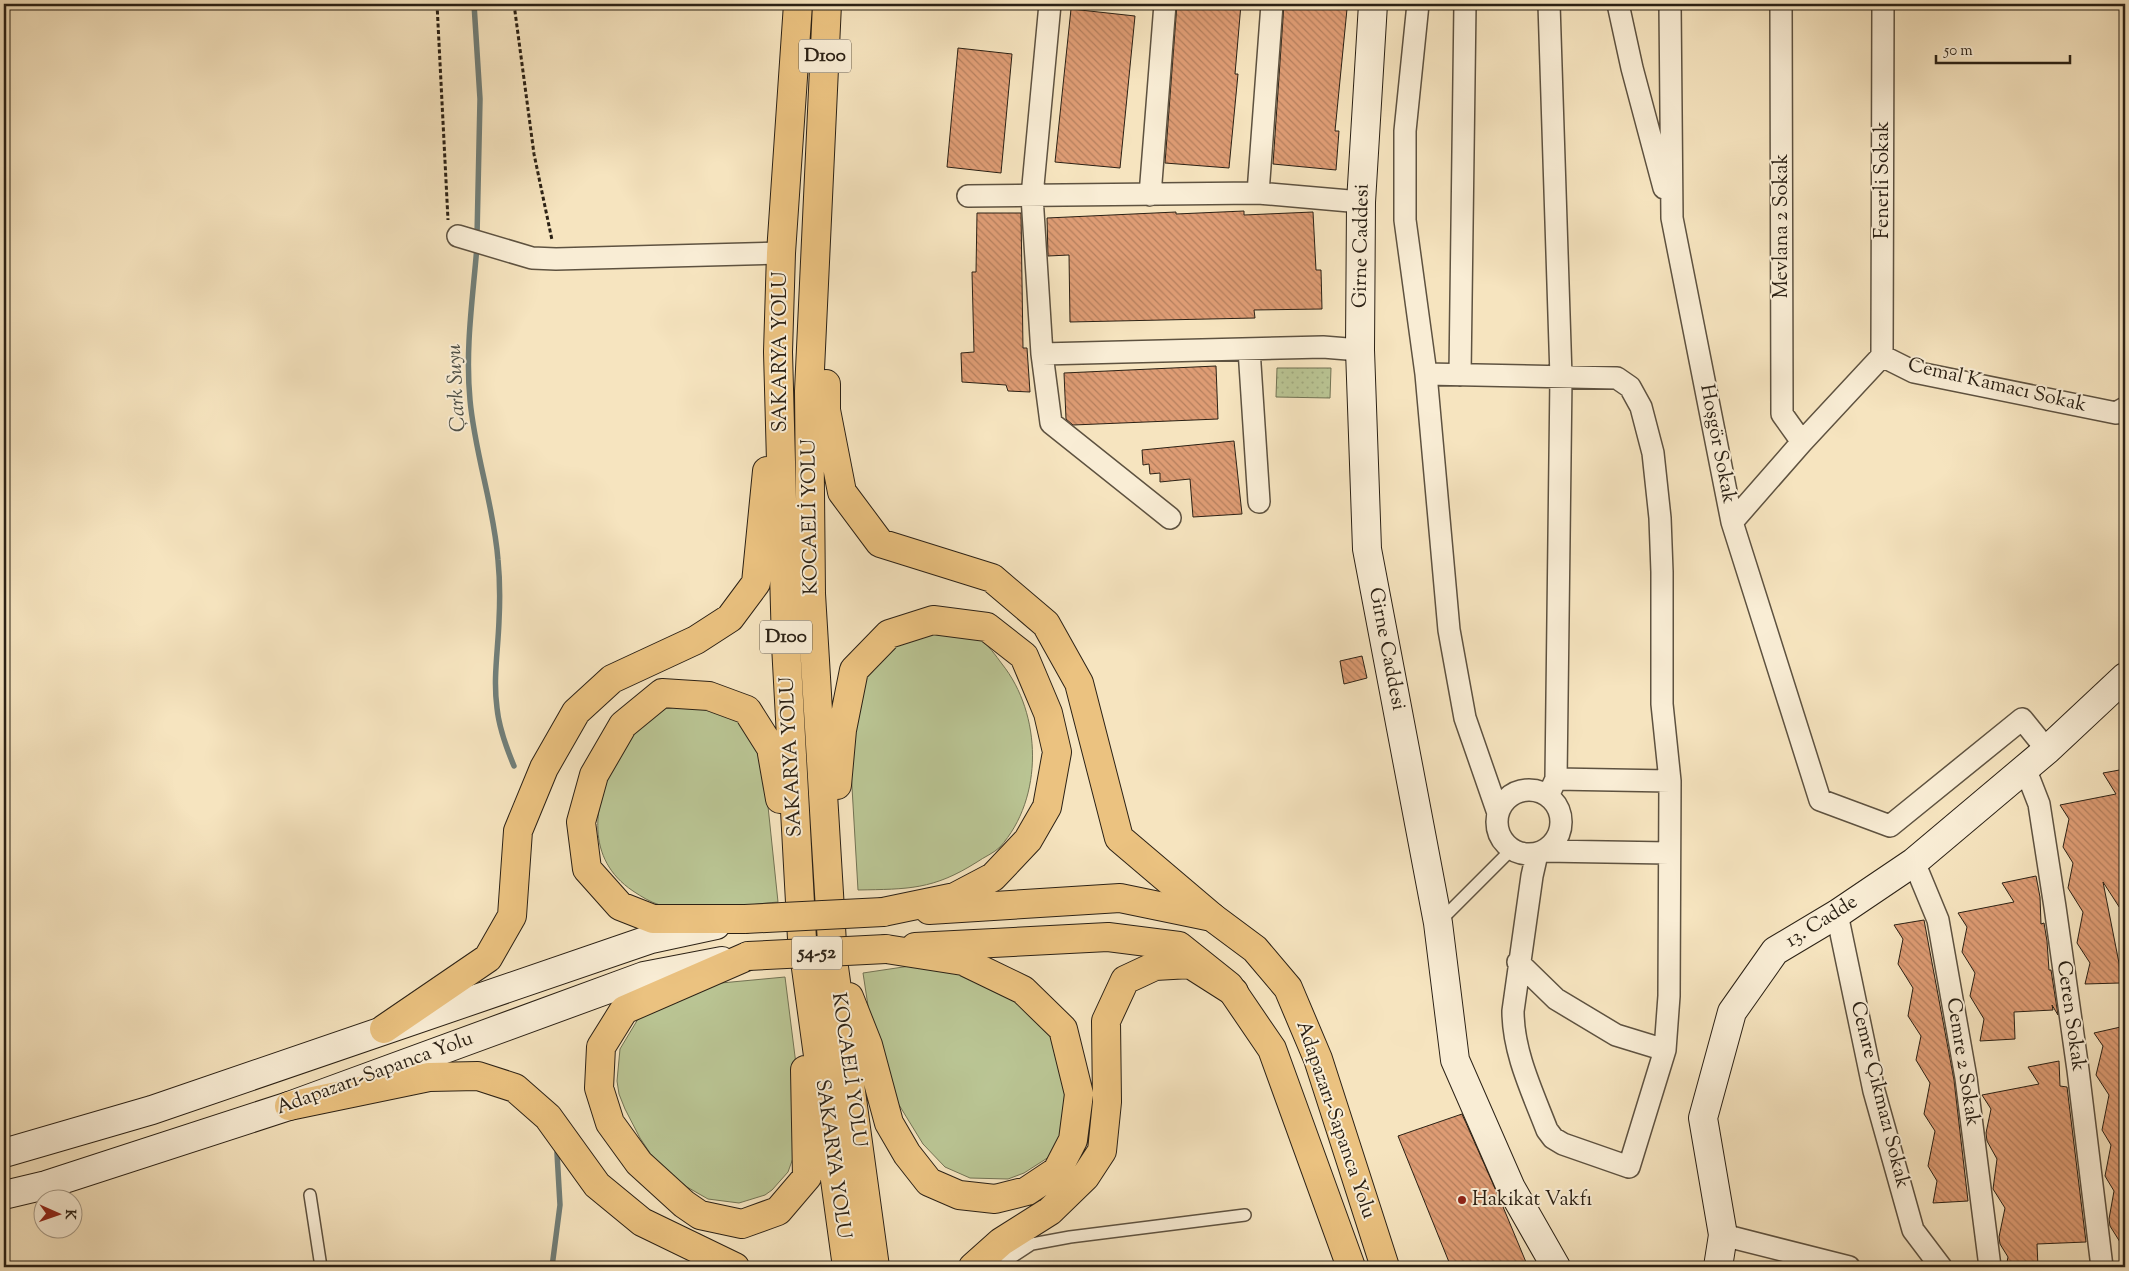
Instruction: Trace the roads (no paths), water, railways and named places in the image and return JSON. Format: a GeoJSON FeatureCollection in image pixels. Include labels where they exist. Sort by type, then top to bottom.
{"type":"FeatureCollection","features":[{"type":"Feature","properties":{"kind":"main road","name":"SAKARYA YOLU"},"geometry":{"type":"LineString","coordinates":[[798,4],[781,253],[778,352],[786,644],[802,933],[847,1267]]}},
{"type":"Feature","properties":{"kind":"main road","name":"KOCAELİ YOLU"},"geometry":{"type":"LineString","coordinates":[[827,4],[809,391],[811,594],[834,960],[875,1267]]}},
{"type":"Feature","properties":{"kind":"main road"},"geometry":{"type":"LineString","coordinates":[[823,107],[826,410],[842,492],[880,544],[992,578],[1046,624],[1079,683],[1119,838],[1212,917]]}},
{"type":"Feature","properties":{"kind":"main road"},"geometry":{"type":"LineString","coordinates":[[384,1029],[488,958],[512,916],[518,831],[544,768],[576,712],[612,679],[696,640],[730,618],[756,583],[778,352]]}},
{"type":"Feature","properties":{"kind":"main road"},"geometry":{"type":"LineString","coordinates":[[830,892],[842,730],[854,670],[889,634],[933,620],[986,627],[1024,656],[1048,713],[1057,752],[1047,807],[1028,840],[993,877],[955,897],[883,912]]}},
{"type":"Feature","properties":{"kind":"main road"},"geometry":{"type":"LineString","coordinates":[[745,919],[653,919],[620,906],[587,869],[581,822],[594,775],[622,725],[662,693],[709,696],[747,710],[771,748],[802,933],[808,1177],[778,1211],[742,1224],[700,1215],[684,1204],[639,1163],[610,1123],[600,1088],[602,1047],[624,1010],[748,956]]}},
{"type":"Feature","properties":{"kind":"main road","name":"Adapazarı-Sapanca Yolu"},"geometry":{"type":"LineString","coordinates":[[883,912],[1120,898],[1212,917],[1254,949],[1288,988],[1318,1059],[1385,1267]]}},
{"type":"Feature","properties":{"kind":"main road","name":"54-52"},"geometry":{"type":"LineString","coordinates":[[745,919],[883,912]]}},
{"type":"Feature","properties":{"kind":"main road","name":"Adapazarı-Sapanca Yolu"},"geometry":{"type":"LineString","coordinates":[[886,949],[1108,937],[1179,946],[1229,986],[1272,1049],[1342,1254],[1351,1267]]}},
{"type":"Feature","properties":{"kind":"main road"},"geometry":{"type":"LineString","coordinates":[[834,960],[868,1045],[889,1123],[907,1154],[929,1182],[959,1195],[995,1198],[1027,1191],[1057,1171],[1073,1140],[1079,1094],[1063,1029],[1023,990],[963,961],[886,949]]}},
{"type":"Feature","properties":{"kind":"main road","name":"54-52"},"geometry":{"type":"LineString","coordinates":[[748,956],[886,949]]}},
{"type":"Feature","properties":{"kind":"main road"},"geometry":{"type":"LineString","coordinates":[[973,1267],[1001,1242],[1050,1211],[1085,1177],[1102,1151],[1107,1102],[1106,1021],[1124,980],[1155,966],[1190,964],[1234,992]]}},
{"type":"Feature","properties":{"kind":"main road"},"geometry":{"type":"LineString","coordinates":[[289,1106],[429,1077],[478,1076],[515,1088],[548,1117],[597,1185],[642,1222],[736,1267]]}},
{"type":"Feature","properties":{"kind":"main road"},"geometry":{"type":"LineString","coordinates":[[1370,1221],[1396,1267]]}},
{"type":"Feature","properties":{"kind":"street"},"geometry":{"type":"LineString","coordinates":[[1050,4],[1032,196],[1042,354],[1051,424],[1170,518]]}},
{"type":"Feature","properties":{"kind":"street"},"geometry":{"type":"LineString","coordinates":[[1150,195],[1165,4]]}},
{"type":"Feature","properties":{"kind":"street"},"geometry":{"type":"LineString","coordinates":[[1258,193],[1272,4]]}},
{"type":"Feature","properties":{"kind":"street","name":"Girne Caddesi"},"geometry":{"type":"LineString","coordinates":[[1373,4],[1361,202],[1360,350],[1367,549],[1438,923],[1455,1060],[1510,1188],[1556,1267]]}},
{"type":"Feature","properties":{"kind":"street"},"geometry":{"type":"LineString","coordinates":[[1418,4],[1405,130],[1405,220],[1426,374],[1449,630],[1465,718],[1498,813]]}},
{"type":"Feature","properties":{"kind":"street"},"geometry":{"type":"LineString","coordinates":[[1460,375],[1465,4]]}},
{"type":"Feature","properties":{"kind":"street"},"geometry":{"type":"LineString","coordinates":[[1426,374],[1561,376],[1617,378],[1630,387],[1641,407],[1653,453],[1660,518],[1662,704],[1670,780],[1669,996],[1665,1050],[1630,1167],[1563,1144],[1553,1138],[1547,1130],[1516,1046],[1512,1029],[1518,962],[1532,876],[1541,852],[1557,839],[1562,820],[1552,787],[1561,376],[1549,4]]}},
{"type":"Feature","properties":{"kind":"street"},"geometry":{"type":"LineString","coordinates":[[1618,4],[1632,68],[1672,218]]}},
{"type":"Feature","properties":{"kind":"street","name":"Hoşgör Sokak"},"geometry":{"type":"LineString","coordinates":[[1670,4],[1672,218],[1732,522],[1820,800],[1890,826],[2022,719],[2046,750]]}},
{"type":"Feature","properties":{"kind":"street","name":"Mevlana 2 Sokak"},"geometry":{"type":"LineString","coordinates":[[1781,4],[1782,414],[1802,442]]}},
{"type":"Feature","properties":{"kind":"street","name":"Fenerli Sokak"},"geometry":{"type":"LineString","coordinates":[[1882,356],[1883,4]]}},
{"type":"Feature","properties":{"kind":"street"},"geometry":{"type":"LineString","coordinates":[[968,196],[1258,193],[1361,202]]}},
{"type":"Feature","properties":{"kind":"street"},"geometry":{"type":"LineString","coordinates":[[458,236],[532,258],[781,253]]}},
{"type":"Feature","properties":{"kind":"street"},"geometry":{"type":"LineString","coordinates":[[1042,354],[1324,347],[1360,350]]}},
{"type":"Feature","properties":{"kind":"street"},"geometry":{"type":"LineString","coordinates":[[1249,349],[1259,502]]}},
{"type":"Feature","properties":{"kind":"street","name":"Cemal Kamacı Sokak"},"geometry":{"type":"LineString","coordinates":[[1732,522],[1802,442],[1882,356],[1914,372],[2116,413],[2125,408]]}},
{"type":"Feature","properties":{"kind":"street","name":"13. Cadde"},"geometry":{"type":"LineString","coordinates":[[1718,1267],[1723,1235],[1703,1118],[1732,1012],[1775,951],[1837,914],[1914,862],[2046,750],[2125,677]]}},
{"type":"Feature","properties":{"kind":"street","name":"Ceren Sokak"},"geometry":{"type":"LineString","coordinates":[[2025,768],[2039,804],[2051,879],[2102,1267]]}},
{"type":"Feature","properties":{"kind":"street"},"geometry":{"type":"LineString","coordinates":[[1669,853],[1520,853],[1512,849],[1499,834],[1497,824],[1498,813],[1502,804],[1510,796],[1519,792],[1539,791],[1552,787],[1670,780]]}},
{"type":"Feature","properties":{"kind":"street","name":"Cemre 2 Sokak"},"geometry":{"type":"LineString","coordinates":[[1914,862],[1940,929],[1966,1078],[1990,1267]]}},
{"type":"Feature","properties":{"kind":"street","name":"Cemre Çıkmazı Sokak"},"geometry":{"type":"LineString","coordinates":[[1837,914],[1874,1091],[1913,1230],[1942,1267]]}},
{"type":"Feature","properties":{"kind":"street","name":"Adapazarı-Sapanca Yolu"},"geometry":{"type":"LineString","coordinates":[[4,1153],[152,1110],[650,938],[745,919]]}},
{"type":"Feature","properties":{"kind":"street","name":"Adapazarı-Sapanca Yolu"},"geometry":{"type":"LineString","coordinates":[[4,1195],[46,1185],[289,1106],[644,976],[748,956]]}},
{"type":"Feature","properties":{"kind":"street"},"geometry":{"type":"LineString","coordinates":[[1518,962],[1556,999],[1607,1030],[1616,1035],[1665,1050]]}},
{"type":"Feature","properties":{"kind":"street"},"geometry":{"type":"LineString","coordinates":[[1723,1235],[1849,1267]]}},
{"type":"Feature","properties":{"kind":"lane"},"geometry":{"type":"LineString","coordinates":[[1438,923],[1512,849]]}},
{"type":"Feature","properties":{"kind":"lane"},"geometry":{"type":"LineString","coordinates":[[310,1195],[321,1267]]}},
{"type":"Feature","properties":{"kind":"lane"},"geometry":{"type":"LineString","coordinates":[[1004,1267],[1009,1259],[1032,1244],[1070,1237],[1245,1215]]}},
{"type":"Feature","properties":{"kind":"waterway","name":"Çark Suyu"},"geometry":{"type":"LineString","coordinates":[[474,4],[480,99],[477,236]]}},
{"type":"Feature","properties":{"kind":"waterway","name":"Çark Suyu"},"geometry":{"type":"LineString","coordinates":[[477,246],[468,361],[470,400],[476,441],[493,520],[498,560],[500,598],[496,675],[497,708],[503,737],[514,766]]}},
{"type":"Feature","properties":{"kind":"waterway","name":"Çark Suyu"},"geometry":{"type":"LineString","coordinates":[[552,1267],[560,1205],[557,1153]]}},
{"type":"Feature","properties":{"kind":"place","name":"Hakikat Vakfı"},"geometry":{"type":"Point","coordinates":[1462,1200]}}]}
